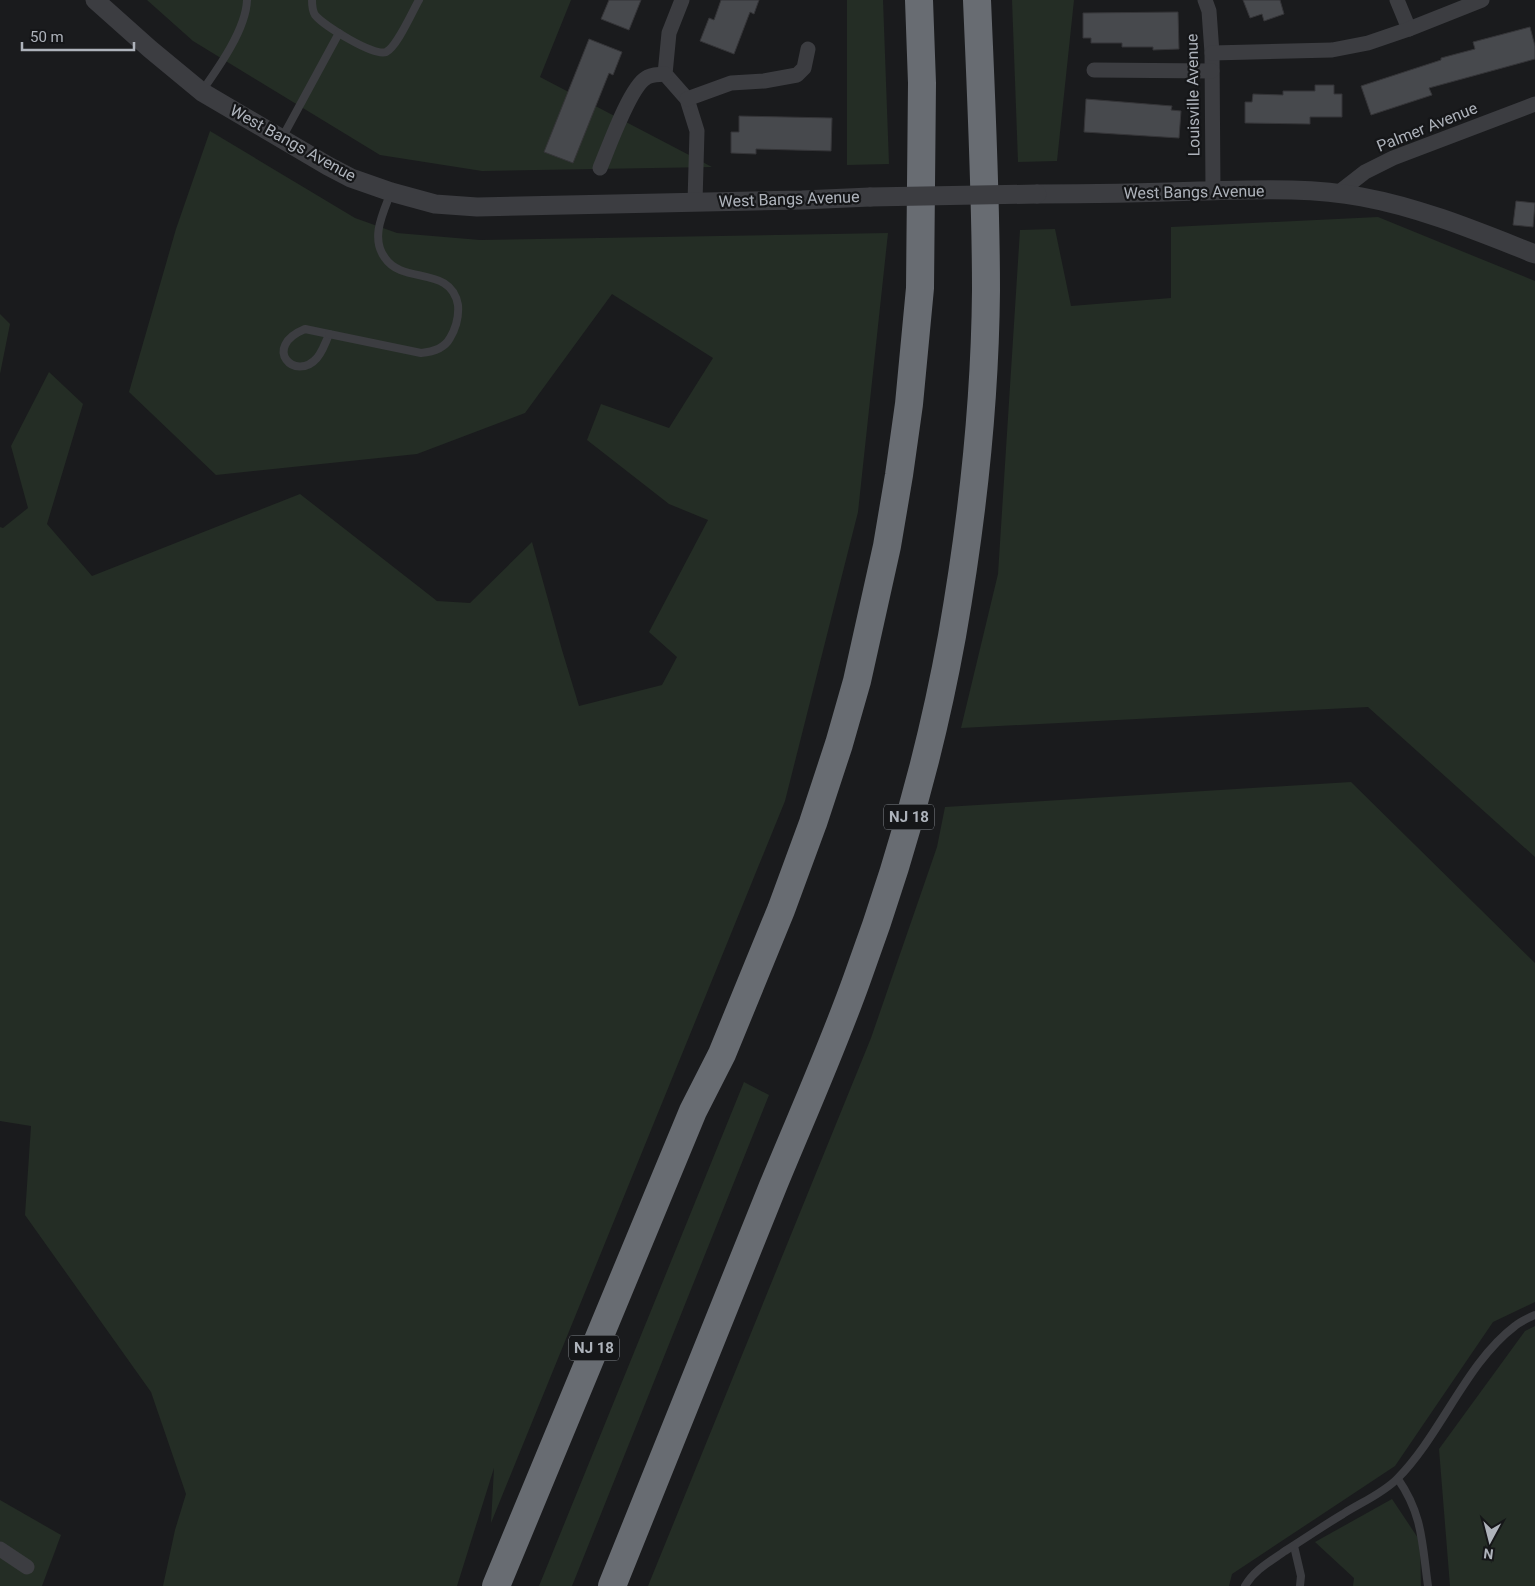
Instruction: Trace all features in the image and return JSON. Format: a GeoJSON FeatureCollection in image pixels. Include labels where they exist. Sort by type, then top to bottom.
{"type":"FeatureCollection","features":[{"type":"Feature","properties":{"kind":"highway","name":"NJ 18"},"geometry":{"type":"LineString","coordinates":[[496,1586],[690,1120],[722,1054],[781,910],[813,823],[839,744],[857,680],[887,546],[898,484],[916,333],[920,288],[922,93],[918,0]]}},
{"type":"Feature","properties":{"kind":"highway","name":"NJ 18"},"geometry":{"type":"LineString","coordinates":[[612,1586],[855,985],[892,878],[938,702],[964,562],[972,499],[984,364],[986,290],[977,0]]}},
{"type":"Feature","properties":{"kind":"street","name":"West Bangs Avenue"},"geometry":{"type":"LineString","coordinates":[[96,0],[150,49],[202,92],[351,178],[390,192],[435,204],[477,207],[870,197],[1316,191],[1363,197],[1397,205],[1459,225],[1535,254]]}},
{"type":"Feature","properties":{"kind":"street"},"geometry":{"type":"LineString","coordinates":[[682,0],[668,32],[665,74],[687,98],[697,131],[695,202]]}},
{"type":"Feature","properties":{"kind":"street","name":"Louisville Avenue"},"geometry":{"type":"LineString","coordinates":[[1205,0],[1209,11],[1212,53],[1213,191]]}},
{"type":"Feature","properties":{"kind":"street"},"geometry":{"type":"LineString","coordinates":[[1397,0],[1409,28]]}},
{"type":"Feature","properties":{"kind":"street"},"geometry":{"type":"LineString","coordinates":[[1212,53],[1332,50],[1368,42],[1482,0]]}},
{"type":"Feature","properties":{"kind":"street"},"geometry":{"type":"LineString","coordinates":[[687,98],[731,83],[764,81],[797,75],[804,68],[808,49]]}},
{"type":"Feature","properties":{"kind":"street"},"geometry":{"type":"LineString","coordinates":[[1094,70],[1212,70]]}},
{"type":"Feature","properties":{"kind":"street"},"geometry":{"type":"LineString","coordinates":[[600,168],[630,99],[641,82],[647,76],[665,74]]}},
{"type":"Feature","properties":{"kind":"street","name":"Palmer Avenue"},"geometry":{"type":"LineString","coordinates":[[1338,193],[1365,172],[1393,158],[1535,104]]}},
{"type":"Feature","properties":{"kind":"street"},"geometry":{"type":"LineString","coordinates":[[0,1549],[27,1567]]}},
{"type":"Feature","properties":{"kind":"lane"},"geometry":{"type":"LineString","coordinates":[[202,92],[233,40],[247,12],[247,0]]}},
{"type":"Feature","properties":{"kind":"lane"},"geometry":{"type":"LineString","coordinates":[[312,0],[316,16],[339,33],[372,50],[382,52],[387,52],[395,43],[419,0]]}},
{"type":"Feature","properties":{"kind":"lane"},"geometry":{"type":"LineString","coordinates":[[282,138],[339,33]]}},
{"type":"Feature","properties":{"kind":"lane"},"geometry":{"type":"LineString","coordinates":[[330,334],[319,355],[310,364],[303,367],[295,366],[284,357],[283,349],[286,341],[293,334],[305,329],[330,334],[421,353],[431,352],[441,347],[448,342],[454,331],[458,318],[458,307],[456,298],[450,288],[431,277],[407,273],[393,267],[380,251],[378,232],[390,192]]}},
{"type":"Feature","properties":{"kind":"lane"},"geometry":{"type":"LineString","coordinates":[[1245,1586],[1264,1565],[1398,1479],[1435,1430],[1482,1360],[1498,1341],[1516,1325],[1535,1315]]}},
{"type":"Feature","properties":{"kind":"lane"},"geometry":{"type":"LineString","coordinates":[[1398,1479],[1409,1495],[1418,1516],[1428,1586]]}},
{"type":"Feature","properties":{"kind":"lane"},"geometry":{"type":"LineString","coordinates":[[1294,1546],[1301,1576],[1300,1586]]}},
{"type":"Feature","properties":{"kind":"shaded area"},"geometry":{"type":"Polygon","coordinates":[[[147,0],[571,0],[540,77],[712,167],[482,171],[380,155],[193,41],[147,0]]]}},
{"type":"Feature","properties":{"kind":"shaded area"},"geometry":{"type":"Polygon","coordinates":[[[847,0],[883,0],[889,164],[847,165],[847,0]]]}},
{"type":"Feature","properties":{"kind":"shaded area"},"geometry":{"type":"Polygon","coordinates":[[[1012,0],[1074,0],[1057,161],[1018,162],[1012,0]]]}},
{"type":"Feature","properties":{"kind":"shaded area"},"geometry":{"type":"Polygon","coordinates":[[[210,131],[355,218],[397,233],[480,240],[888,233],[858,512],[785,801],[491,1523],[494,1468],[457,1586],[163,1586],[175,1530],[186,1494],[151,1392],[25,1215],[31,1126],[0,1121],[0,527],[3,528],[28,508],[11,446],[49,372],[83,404],[47,524],[92,576],[300,494],[437,601],[470,603],[532,542],[579,706],[662,685],[677,657],[649,632],[708,520],[669,504],[587,440],[601,404],[669,428],[713,358],[612,294],[525,413],[417,454],[216,475],[129,392],[176,229],[210,131]]]}},
{"type":"Feature","properties":{"kind":"shaded area"},"geometry":{"type":"Polygon","coordinates":[[[1378,217],[1535,281],[1535,857],[1368,707],[961,728],[998,574],[1020,230],[1055,229],[1071,306],[1171,298],[1171,227],[1378,217]]]}},
{"type":"Feature","properties":{"kind":"shaded area"},"geometry":{"type":"Polygon","coordinates":[[[0,314],[10,324],[0,374],[0,314]]]}},
{"type":"Feature","properties":{"kind":"shaded area"},"geometry":{"type":"Polygon","coordinates":[[[1351,782],[1535,963],[1535,1302],[1493,1322],[1395,1466],[1232,1574],[1229,1586],[648,1586],[871,1038],[937,847],[945,807],[1351,782]]]}},
{"type":"Feature","properties":{"kind":"shaded area"},"geometry":{"type":"Polygon","coordinates":[[[744,1082],[769,1095],[572,1586],[539,1586],[744,1082]]]}},
{"type":"Feature","properties":{"kind":"shaded area"},"geometry":{"type":"Polygon","coordinates":[[[1535,1326],[1535,1586],[1450,1586],[1439,1449],[1525,1331],[1535,1326]]]}},
{"type":"Feature","properties":{"kind":"shaded area"},"geometry":{"type":"Polygon","coordinates":[[[1392,1499],[1420,1541],[1421,1586],[1353,1586],[1354,1578],[1315,1542],[1392,1499]]]}},
{"type":"Feature","properties":{"kind":"shaded area"},"geometry":{"type":"Polygon","coordinates":[[[0,1500],[61,1535],[42,1586],[0,1586],[0,1500]]]}},
{"type":"Feature","properties":{"kind":"building"},"geometry":{"type":"Polygon","coordinates":[[[609,0],[641,0],[629,30],[601,19],[609,0]]]}},
{"type":"Feature","properties":{"kind":"building"},"geometry":{"type":"Polygon","coordinates":[[[721,0],[759,0],[754,14],[750,12],[734,54],[700,41],[709,18],[714,20],[721,0]]]}},
{"type":"Feature","properties":{"kind":"building"},"geometry":{"type":"Polygon","coordinates":[[[1243,0],[1280,0],[1284,14],[1264,21],[1262,14],[1250,18],[1243,0]]]}},
{"type":"Feature","properties":{"kind":"building"},"geometry":{"type":"Polygon","coordinates":[[[1178,12],[1179,49],[1153,50],[1153,47],[1122,47],[1122,43],[1091,43],[1091,38],[1083,38],[1083,13],[1178,12]]]}},
{"type":"Feature","properties":{"kind":"building"},"geometry":{"type":"Polygon","coordinates":[[[1530,27],[1535,46],[1535,59],[1429,88],[1432,95],[1371,115],[1361,86],[1441,60],[1441,58],[1475,49],[1473,42],[1530,27]]]}},
{"type":"Feature","properties":{"kind":"building"},"geometry":{"type":"Polygon","coordinates":[[[589,39],[622,52],[613,75],[609,73],[573,163],[544,152],[589,39]]]}},
{"type":"Feature","properties":{"kind":"building"},"geometry":{"type":"Polygon","coordinates":[[[1315,85],[1334,85],[1334,94],[1342,94],[1342,117],[1310,117],[1310,124],[1245,123],[1245,102],[1252,102],[1253,94],[1283,95],[1283,91],[1315,91],[1315,85]]]}},
{"type":"Feature","properties":{"kind":"building"},"geometry":{"type":"Polygon","coordinates":[[[1086,99],[1172,106],[1171,110],[1181,111],[1179,138],[1084,132],[1086,99]]]}},
{"type":"Feature","properties":{"kind":"building"},"geometry":{"type":"Polygon","coordinates":[[[739,116],[832,118],[831,151],[756,149],[756,154],[731,153],[731,132],[739,132],[739,116]]]}},
{"type":"Feature","properties":{"kind":"building"},"geometry":{"type":"Polygon","coordinates":[[[1516,201],[1535,203],[1533,227],[1513,225],[1516,201]]]}}]}
